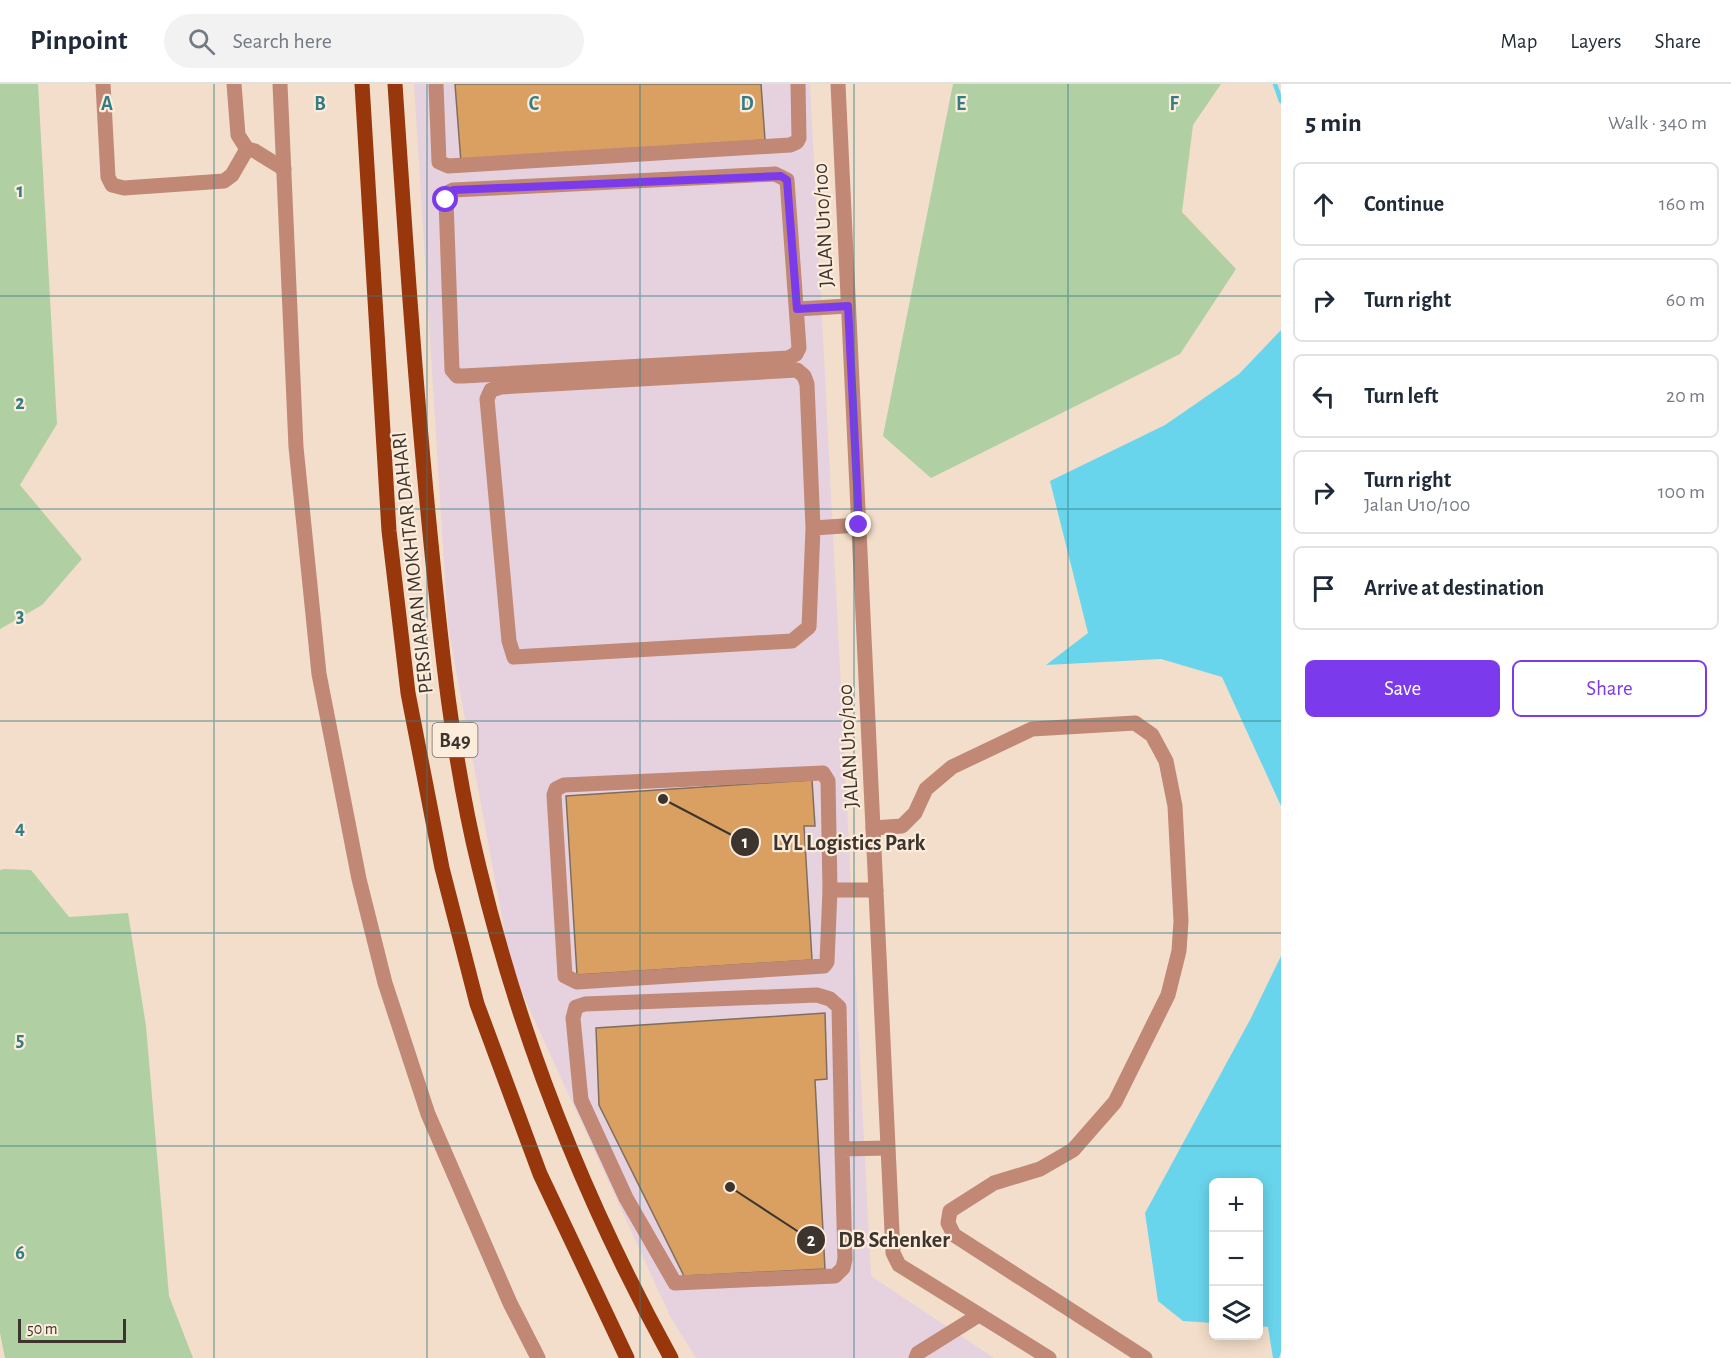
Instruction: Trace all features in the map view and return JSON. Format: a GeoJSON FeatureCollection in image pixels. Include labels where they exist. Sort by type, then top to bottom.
{"type":"FeatureCollection","features":[{"type":"Feature","properties":{"kind":"main road","name":"PERSIARAN MOKHTAR DAHARI"},"geometry":{"type":"LineString","coordinates":[[362,84],[389,531],[408,693],[442,868],[477,1004],[540,1174],[627,1358]]}},
{"type":"Feature","properties":{"kind":"main road","name":"PERSIARAN MOKHTAR DAHARI"},"geometry":{"type":"LineString","coordinates":[[395,84],[416,392],[445,688],[478,864],[512,990],[571,1153],[645,1311],[671,1358]]}},
{"type":"Feature","properties":{"kind":"street"},"geometry":{"type":"LineString","coordinates":[[103,84],[108,177],[112,185],[124,188],[224,181],[232,175],[247,149]]}},
{"type":"Feature","properties":{"kind":"street"},"geometry":{"type":"LineString","coordinates":[[234,84],[238,135],[247,149],[255,151],[284,169]]}},
{"type":"Feature","properties":{"kind":"street"},"geometry":{"type":"LineString","coordinates":[[280,84],[296,447],[319,674],[359,879],[385,983],[428,1114],[510,1303],[538,1358]]}},
{"type":"Feature","properties":{"kind":"street"},"geometry":{"type":"LineString","coordinates":[[436,84],[439,162],[448,166],[790,146],[799,138],[798,84]]}},
{"type":"Feature","properties":{"kind":"street","name":"JALAN U10/100"},"geometry":{"type":"LineString","coordinates":[[838,84],[893,1253],[898,1265],[1049,1358]]}},
{"type":"Feature","properties":{"kind":"street"},"geometry":{"type":"LineString","coordinates":[[781,176],[787,180],[797,309],[799,348],[796,354],[788,358],[457,376],[452,370],[447,193],[453,190],[781,176]]}},
{"type":"Feature","properties":{"kind":"street"},"geometry":{"type":"LineString","coordinates":[[797,309],[848,306]]}},
{"type":"Feature","properties":{"kind":"street"},"geometry":{"type":"LineString","coordinates":[[797,370],[804,376],[807,384],[813,528],[808,627],[792,641],[514,657],[509,641],[487,399],[491,390],[501,387],[797,370]]}},
{"type":"Feature","properties":{"kind":"street"},"geometry":{"type":"LineString","coordinates":[[813,528],[859,525]]}},
{"type":"Feature","properties":{"kind":"street"},"geometry":{"type":"LineString","coordinates":[[873,828],[902,825],[915,813],[926,789],[952,767],[1032,729],[1135,723],[1152,735],[1166,761],[1174,806],[1181,921],[1179,951],[1168,995],[1115,1102],[1072,1150],[1040,1169],[994,1184],[950,1211],[948,1223],[954,1235],[1145,1358]]}},
{"type":"Feature","properties":{"kind":"street"},"geometry":{"type":"LineString","coordinates":[[823,773],[828,781],[830,890],[827,962],[820,969],[570,981],[565,976],[554,795],[556,789],[564,785],[823,773]]}},
{"type":"Feature","properties":{"kind":"street"},"geometry":{"type":"LineString","coordinates":[[830,890],[876,890]]}},
{"type":"Feature","properties":{"kind":"street"},"geometry":{"type":"LineString","coordinates":[[805,995],[830,999],[838,1007],[842,1149],[846,1259],[843,1268],[835,1276],[681,1284],[675,1282],[626,1198],[581,1100],[573,1018],[576,1007],[585,1004],[805,995]]}},
{"type":"Feature","properties":{"kind":"street"},"geometry":{"type":"LineString","coordinates":[[842,1149],[887,1148]]}},
{"type":"Feature","properties":{"kind":"street"},"geometry":{"type":"LineString","coordinates":[[916,1358],[918,1353],[979,1315]]}},
{"type":"Feature","properties":{"kind":"shaded area"},"geometry":{"type":"Polygon","coordinates":[[[414,84],[810,84],[871,1276],[994,1358],[696,1358],[671,1318],[512,971],[448,627],[414,84]]]}},
{"type":"Feature","properties":{"kind":"green space"},"geometry":{"type":"Polygon","coordinates":[[[0,84],[38,84],[57,424],[20,485],[82,559],[42,605],[0,629],[0,84]]]}},
{"type":"Feature","properties":{"kind":"green space"},"geometry":{"type":"Polygon","coordinates":[[[953,84],[1221,84],[1193,125],[1182,212],[1236,269],[1180,354],[931,478],[883,436],[953,84]]]}},
{"type":"Feature","properties":{"kind":"green space"},"geometry":{"type":"Polygon","coordinates":[[[0,870],[31,870],[69,917],[128,913],[146,1026],[169,1296],[193,1358],[5,1358],[0,1333],[0,870]]]}},
{"type":"Feature","properties":{"kind":"water"},"geometry":{"type":"Polygon","coordinates":[[[1281,330],[1281,806],[1222,677],[1161,659],[1046,665],[1088,633],[1050,481],[1165,425],[1239,374],[1281,330]]]}},
{"type":"Feature","properties":{"kind":"water"},"geometry":{"type":"Polygon","coordinates":[[[1281,956],[1281,1352],[1279,1358],[1273,1358],[1268,1327],[1263,1326],[1263,1178],[1209,1178],[1209,1323],[1183,1321],[1158,1301],[1145,1213],[1251,1018],[1281,956]]]}},
{"type":"Feature","properties":{"kind":"building"},"geometry":{"type":"Polygon","coordinates":[[[455,84],[761,84],[765,140],[461,163],[455,84]]]}},
{"type":"Feature","properties":{"kind":"building"},"geometry":{"type":"Polygon","coordinates":[[[812,780],[815,826],[804,826],[812,960],[577,975],[566,796],[812,780]]]}},
{"type":"Feature","properties":{"kind":"building"},"geometry":{"type":"Polygon","coordinates":[[[825,1013],[827,1079],[815,1080],[825,1269],[684,1276],[599,1105],[596,1028],[825,1013]]]}},
{"type":"Feature","properties":{"kind":"waterway"},"geometry":{"type":"LineString","coordinates":[[1275,84],[1281,101]]}},
{"type":"Feature","properties":{"kind":"place","name":"LYL Logistics Park"},"geometry":{"type":"Point","coordinates":[663,799]}},
{"type":"Feature","properties":{"kind":"place","name":"DB Schenker"},"geometry":{"type":"Point","coordinates":[730,1187]}},
{"type":"Feature","properties":{"kind":"route"},"geometry":{"type":"LineString","coordinates":[[446,200],[447,193],[453,190],[775,174],[787,180],[797,309],[848,306],[859,525]]}}]}
